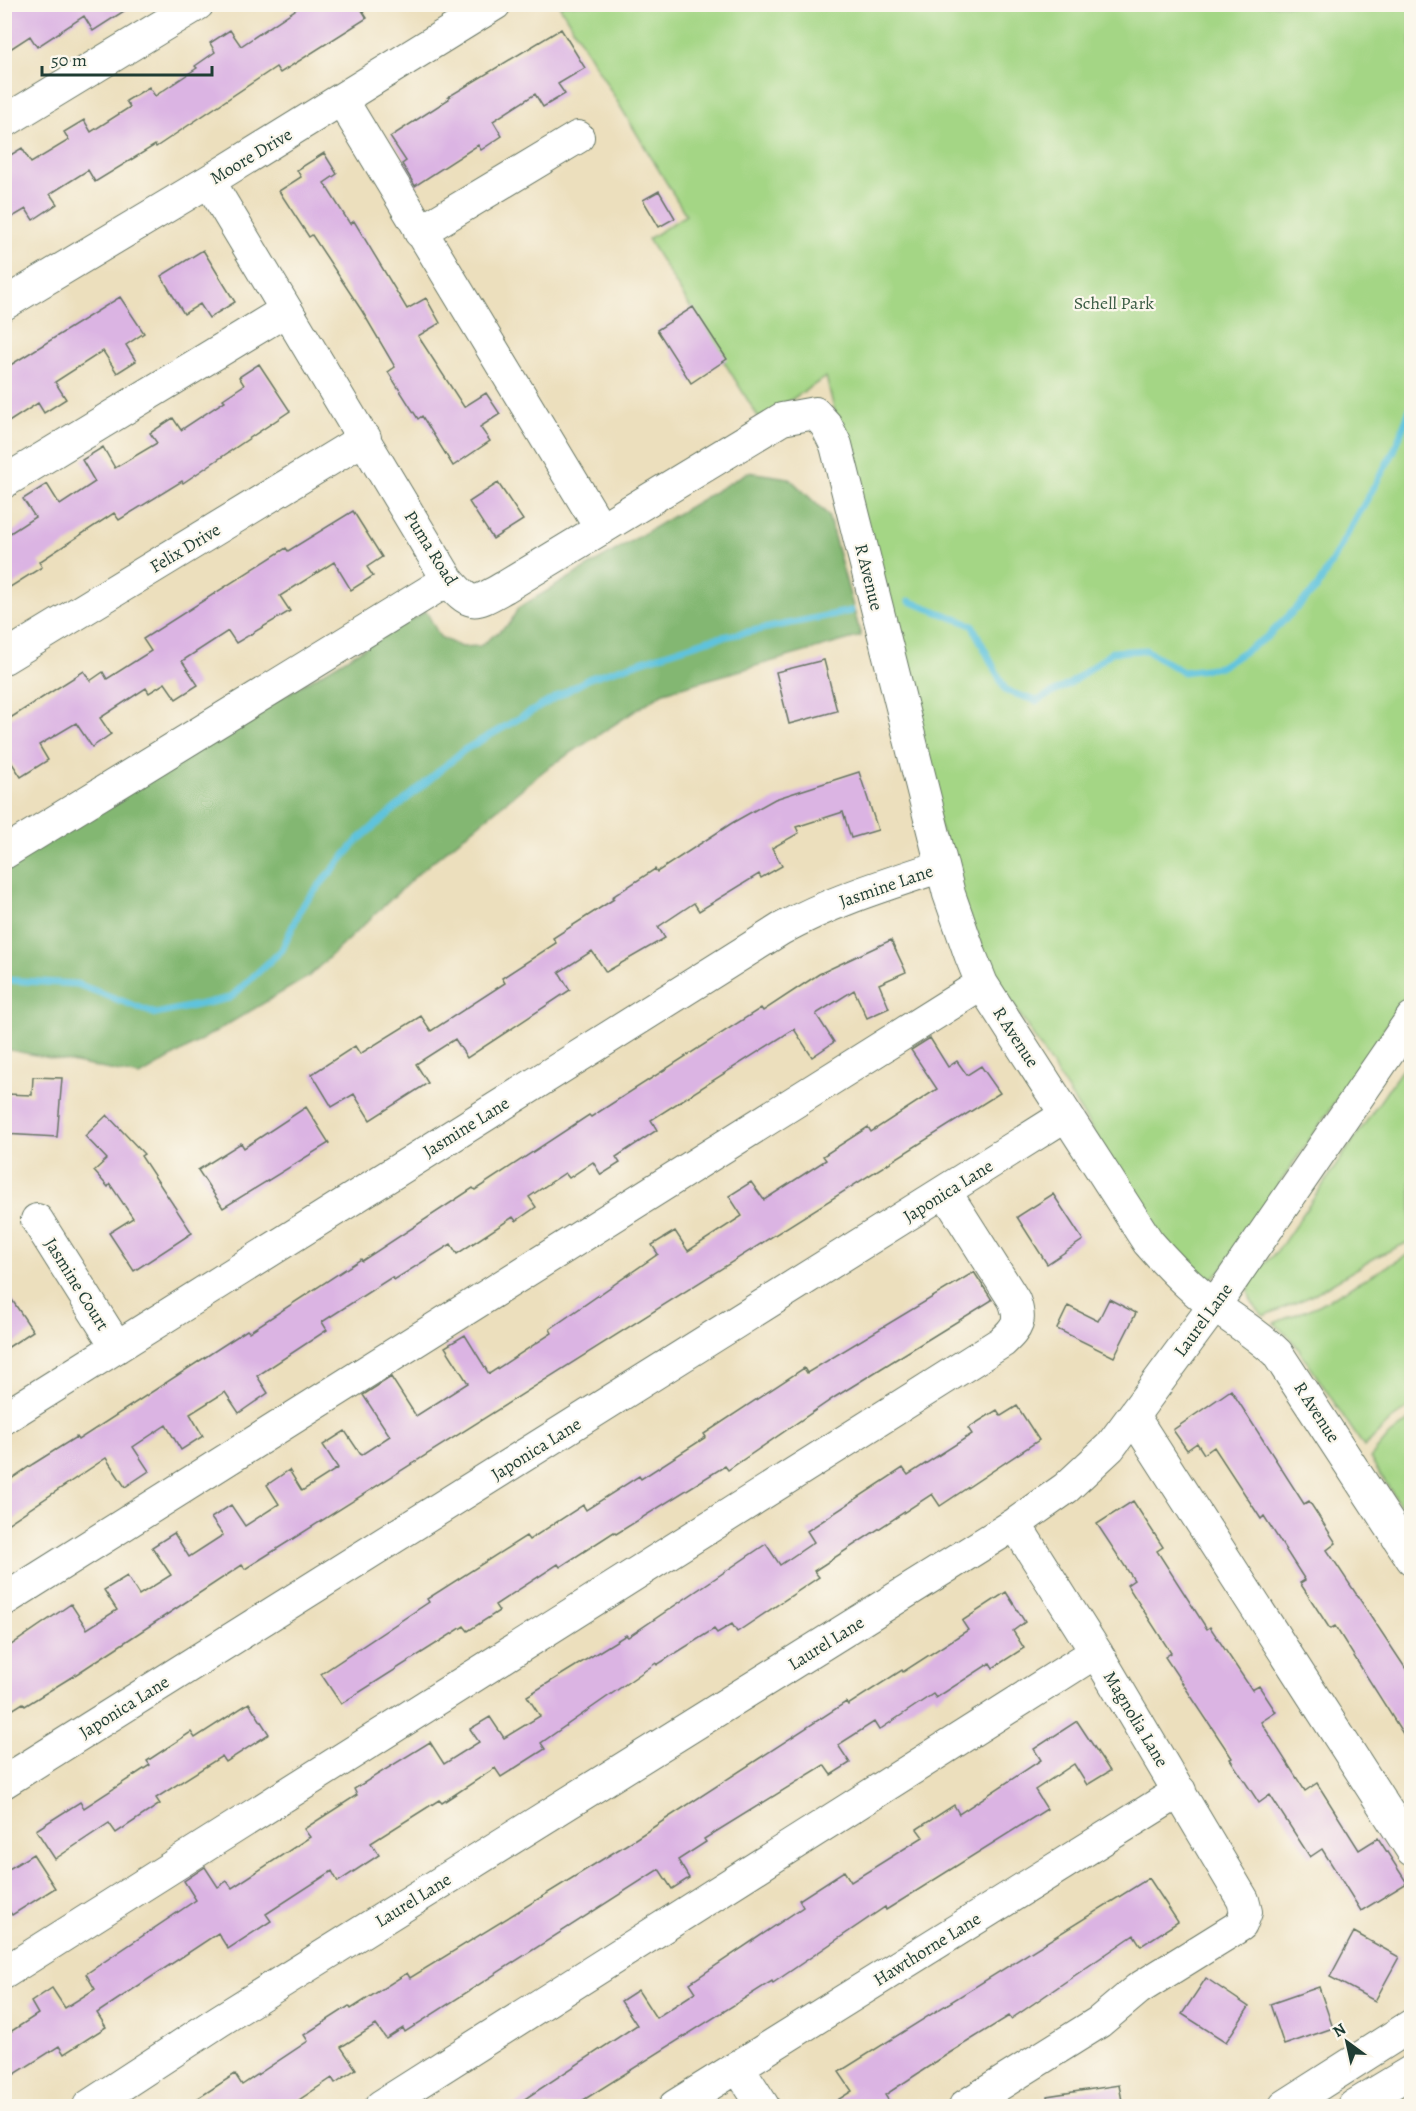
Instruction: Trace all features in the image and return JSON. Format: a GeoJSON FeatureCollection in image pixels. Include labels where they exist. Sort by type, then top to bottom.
{"type":"FeatureCollection","features":[{"type":"Feature","properties":{"kind":"street"},"geometry":{"type":"LineString","coordinates":[[4,122],[198,4]]}},
{"type":"Feature","properties":{"kind":"street","name":"Moore Drive"},"geometry":{"type":"LineString","coordinates":[[4,304],[342,100],[453,15],[495,4]]}},
{"type":"Feature","properties":{"kind":"street"},"geometry":{"type":"LineString","coordinates":[[342,100],[602,529]]}},
{"type":"Feature","properties":{"kind":"street"},"geometry":{"type":"LineString","coordinates":[[420,232],[578,137]]}},
{"type":"Feature","properties":{"kind":"street","name":"Puma Road"},"geometry":{"type":"LineString","coordinates":[[209,182],[285,311],[365,438],[448,580],[464,599],[475,602],[485,598],[782,419],[815,413]]}},
{"type":"Feature","properties":{"kind":"street"},"geometry":{"type":"LineString","coordinates":[[4,482],[285,311]]}},
{"type":"Feature","properties":{"kind":"street","name":"R Avenue"},"geometry":{"type":"LineString","coordinates":[[815,413],[826,425],[836,445],[942,866],[982,984],[1148,1242],[1165,1262],[1214,1306],[1263,1339],[1290,1370],[1412,1559]]}},
{"type":"Feature","properties":{"kind":"street","name":"Felix Drive"},"geometry":{"type":"LineString","coordinates":[[4,658],[365,438]]}},
{"type":"Feature","properties":{"kind":"street"},"geometry":{"type":"LineString","coordinates":[[4,853],[448,580]]}},
{"type":"Feature","properties":{"kind":"street","name":"Jasmine Lane"},"geometry":{"type":"LineString","coordinates":[[4,1418],[782,929],[807,915],[858,894],[942,866]]}},
{"type":"Feature","properties":{"kind":"street"},"geometry":{"type":"LineString","coordinates":[[4,1600],[982,984]]}},
{"type":"Feature","properties":{"kind":"street","name":"Laurel Lane"},"geometry":{"type":"LineString","coordinates":[[89,2106],[219,2021],[1015,1524],[1066,1488],[1089,1468],[1133,1416],[1214,1306],[1412,1018]]}},
{"type":"Feature","properties":{"kind":"street","name":"Japonica Lane"},"geometry":{"type":"LineString","coordinates":[[4,1782],[946,1193],[1066,1115]]}},
{"type":"Feature","properties":{"kind":"street"},"geometry":{"type":"LineString","coordinates":[[4,1973],[1002,1342],[1015,1330],[1020,1315],[1014,1300],[946,1193]]}},
{"type":"Feature","properties":{"kind":"street","name":"Jasmine Court"},"geometry":{"type":"LineString","coordinates":[[37,1220],[117,1347]]}},
{"type":"Feature","properties":{"kind":"street"},"geometry":{"type":"LineString","coordinates":[[1133,1416],[1412,1850]]}},
{"type":"Feature","properties":{"kind":"street","name":"Magnolia Lane"},"geometry":{"type":"LineString","coordinates":[[965,2106],[1099,2022],[1138,1989],[1241,1925],[1246,1919],[1243,1900],[1180,1791],[1015,1524]]}},
{"type":"Feature","properties":{"kind":"street"},"geometry":{"type":"LineString","coordinates":[[381,2106],[1096,1652]]}},
{"type":"Feature","properties":{"kind":"street","name":"Hawthorne Lane"},"geometry":{"type":"LineString","coordinates":[[675,2106],[1180,1791]]}},
{"type":"Feature","properties":{"kind":"street"},"geometry":{"type":"LineString","coordinates":[[1285,2106],[1412,2025]]}},
{"type":"Feature","properties":{"kind":"street"},"geometry":{"type":"LineString","coordinates":[[738,2067],[763,2106]]}},
{"type":"Feature","properties":{"kind":"street"},"geometry":{"type":"LineString","coordinates":[[1353,2106],[1412,2071]]}},
{"type":"Feature","properties":{"kind":"green space","name":"Schell Park"},"geometry":{"type":"Polygon","coordinates":[[[559,5],[1411,5],[1411,990],[1221,1270],[1213,1277],[1204,1279],[1170,1253],[991,969],[954,882],[826,377],[760,420],[648,239],[686,215],[559,5]]]}},
{"type":"Feature","properties":{"kind":"green space"},"geometry":{"type":"Polygon","coordinates":[[[748,472],[789,478],[828,515],[861,636],[664,692],[546,769],[421,871],[308,977],[140,1076],[5,1049],[4,863],[426,611],[440,637],[461,647],[480,646],[510,623],[518,608],[748,472]]]}},
{"type":"Feature","properties":{"kind":"green space"},"geometry":{"type":"Polygon","coordinates":[[[1411,1056],[1411,1241],[1378,1256],[1309,1297],[1264,1316],[1250,1298],[1250,1282],[1261,1267],[1277,1252],[1411,1056]]]}},
{"type":"Feature","properties":{"kind":"green space"},"geometry":{"type":"Polygon","coordinates":[[[1411,1253],[1411,1406],[1391,1420],[1364,1447],[1291,1338],[1274,1323],[1319,1305],[1411,1253]]]}},
{"type":"Feature","properties":{"kind":"green space"},"geometry":{"type":"Polygon","coordinates":[[[1411,1419],[1411,1522],[1370,1458],[1387,1438],[1411,1419]]]}},
{"type":"Feature","properties":{"kind":"building"},"geometry":{"type":"Polygon","coordinates":[[[4,4],[135,4],[93,31],[84,16],[37,47],[30,36],[4,53],[4,4]]]}},
{"type":"Feature","properties":{"kind":"building"},"geometry":{"type":"Polygon","coordinates":[[[304,4],[358,4],[367,18],[280,73],[276,67],[156,147],[155,145],[95,182],[88,170],[50,194],[57,204],[33,220],[26,209],[4,222],[4,159],[22,148],[31,163],[69,140],[64,132],[84,120],[91,132],[130,107],[126,101],[149,87],[155,96],[197,68],[195,66],[215,52],[210,43],[230,30],[241,46],[304,4]]]}},
{"type":"Feature","properties":{"kind":"building"},"geometry":{"type":"Polygon","coordinates":[[[561,29],[585,68],[558,84],[565,94],[543,107],[535,94],[493,121],[502,136],[481,150],[478,145],[415,186],[402,164],[406,161],[390,137],[449,99],[448,97],[561,29]]]}},
{"type":"Feature","properties":{"kind":"building"},"geometry":{"type":"Polygon","coordinates":[[[324,153],[337,174],[324,183],[350,224],[354,221],[407,309],[426,298],[440,323],[418,336],[464,407],[486,393],[500,414],[480,427],[490,441],[453,466],[422,416],[418,419],[388,372],[395,367],[362,311],[312,235],[309,237],[279,191],[301,177],[297,170],[324,153]]]}},
{"type":"Feature","properties":{"kind":"building"},"geometry":{"type":"Polygon","coordinates":[[[659,191],[675,218],[659,227],[643,200],[659,191]]]}},
{"type":"Feature","properties":{"kind":"building"},"geometry":{"type":"Polygon","coordinates":[[[203,250],[235,302],[209,318],[200,304],[184,314],[161,276],[203,250]]]}},
{"type":"Feature","properties":{"kind":"building"},"geometry":{"type":"Polygon","coordinates":[[[120,297],[144,333],[126,345],[136,361],[117,373],[103,351],[55,382],[66,399],[44,413],[38,403],[4,425],[4,369],[120,297]]]}},
{"type":"Feature","properties":{"kind":"building"},"geometry":{"type":"Polygon","coordinates":[[[693,307],[727,359],[691,383],[657,330],[693,307]]]}},
{"type":"Feature","properties":{"kind":"building"},"geometry":{"type":"Polygon","coordinates":[[[259,364],[290,411],[183,483],[182,481],[119,520],[114,513],[39,562],[42,567],[4,591],[4,537],[35,517],[23,499],[47,484],[60,505],[95,482],[82,460],[103,447],[115,468],[157,443],[150,433],[173,418],[181,430],[225,401],[223,399],[244,385],[239,377],[259,364]]]}},
{"type":"Feature","properties":{"kind":"building"},"geometry":{"type":"Polygon","coordinates":[[[498,483],[523,520],[493,539],[469,502],[498,483]]]}},
{"type":"Feature","properties":{"kind":"building"},"geometry":{"type":"Polygon","coordinates":[[[353,511],[382,557],[367,567],[373,576],[351,590],[334,562],[280,596],[290,611],[236,643],[228,631],[182,661],[198,685],[176,699],[165,683],[149,693],[146,688],[100,718],[111,734],[92,747],[76,723],[39,745],[48,760],[21,777],[4,751],[4,722],[84,671],[90,681],[103,672],[107,679],[151,651],[143,639],[286,548],[288,551],[353,511]]]}},
{"type":"Feature","properties":{"kind":"building"},"geometry":{"type":"Polygon","coordinates":[[[824,660],[837,711],[789,724],[776,672],[824,660]]]}},
{"type":"Feature","properties":{"kind":"building"},"geometry":{"type":"Polygon","coordinates":[[[859,772],[878,830],[851,838],[843,812],[796,827],[799,833],[772,848],[782,866],[761,878],[759,874],[699,911],[694,903],[658,927],[665,938],[606,972],[592,951],[559,972],[570,990],[467,1058],[455,1039],[416,1064],[428,1083],[370,1120],[354,1094],[332,1107],[312,1074],[355,1046],[360,1054],[421,1016],[431,1031],[505,983],[502,978],[556,943],[553,938],[614,899],[612,897],[655,869],[657,872],[732,823],[775,799],[859,772]]]}},
{"type":"Feature","properties":{"kind":"building"},"geometry":{"type":"Polygon","coordinates":[[[891,940],[906,972],[879,984],[889,1008],[867,1018],[854,990],[816,1014],[834,1042],[812,1057],[794,1029],[651,1120],[657,1130],[616,1157],[620,1163],[601,1175],[593,1162],[569,1178],[565,1173],[529,1197],[536,1207],[516,1221],[513,1217],[457,1254],[451,1244],[394,1280],[392,1277],[322,1322],[327,1330],[257,1376],[268,1393],[239,1413],[225,1392],[190,1414],[203,1436],[181,1450],[166,1425],[133,1447],[149,1471],[125,1487],[106,1458],[4,1526],[4,1484],[33,1464],[76,1437],[78,1440],[247,1330],[249,1332],[473,1188],[475,1190],[589,1115],[591,1117],[761,1008],[763,1011],[819,974],[891,940]]]}},
{"type":"Feature","properties":{"kind":"building"},"geometry":{"type":"Polygon","coordinates":[[[930,1038],[948,1067],[957,1061],[967,1075],[981,1066],[1000,1093],[245,1569],[242,1565],[78,1673],[25,1706],[23,1703],[4,1715],[4,1650],[71,1604],[87,1629],[117,1610],[104,1590],[127,1576],[139,1595],[171,1575],[152,1547],[174,1533],[189,1557],[223,1535],[211,1518],[231,1505],[245,1526],[279,1504],[267,1485],[289,1470],[302,1491],[338,1468],[323,1445],[345,1431],[361,1455],[390,1436],[363,1395],[391,1377],[416,1416],[468,1383],[445,1347],[465,1335],[489,1374],[552,1333],[550,1329],[658,1254],[652,1245],[675,1231],[688,1251],[742,1216],[729,1196],[751,1182],[764,1200],[826,1160],[823,1156],[868,1127],[871,1132],[937,1089],[911,1050],[930,1038]]]}},
{"type":"Feature","properties":{"kind":"building"},"geometry":{"type":"Polygon","coordinates":[[[33,1077],[62,1078],[57,1137],[4,1134],[5,1094],[32,1095],[33,1077]]]}},
{"type":"Feature","properties":{"kind":"building"},"geometry":{"type":"Polygon","coordinates":[[[306,1107],[329,1143],[223,1208],[198,1170],[241,1143],[244,1148],[306,1107]]]}},
{"type":"Feature","properties":{"kind":"building"},"geometry":{"type":"Polygon","coordinates":[[[107,1115],[144,1154],[141,1156],[192,1233],[134,1271],[109,1233],[133,1218],[110,1184],[108,1187],[94,1171],[107,1159],[85,1136],[107,1115]]]}},
{"type":"Feature","properties":{"kind":"building"},"geometry":{"type":"Polygon","coordinates":[[[1053,1194],[1083,1240],[1047,1264],[1017,1217],[1053,1194]]]}},
{"type":"Feature","properties":{"kind":"building"},"geometry":{"type":"Polygon","coordinates":[[[974,1272],[992,1300],[835,1397],[728,1470],[725,1466],[560,1567],[558,1564],[495,1605],[499,1611],[468,1631],[464,1626],[341,1704],[321,1674],[429,1602],[427,1599],[526,1536],[529,1540],[583,1505],[586,1510],[639,1476],[641,1479],[706,1437],[704,1434],[804,1368],[807,1373],[974,1272]]]}},
{"type":"Feature","properties":{"kind":"building"},"geometry":{"type":"Polygon","coordinates":[[[4,1288],[33,1331],[4,1350],[4,1288]]]}},
{"type":"Feature","properties":{"kind":"building"},"geometry":{"type":"Polygon","coordinates":[[[1109,1299],[1136,1313],[1114,1357],[1057,1329],[1068,1306],[1098,1321],[1109,1299]]]}},
{"type":"Feature","properties":{"kind":"building"},"geometry":{"type":"Polygon","coordinates":[[[1231,1390],[1304,1504],[1309,1501],[1336,1543],[1327,1550],[1412,1678],[1412,1748],[1335,1626],[1330,1629],[1300,1583],[1305,1580],[1264,1516],[1261,1519],[1214,1447],[1204,1454],[1197,1443],[1187,1450],[1173,1430],[1231,1390]]]}},
{"type":"Feature","properties":{"kind":"building"},"geometry":{"type":"Polygon","coordinates":[[[1017,1406],[1039,1440],[940,1506],[932,1494],[814,1571],[819,1577],[737,1632],[732,1624],[717,1633],[714,1629],[657,1665],[656,1663],[541,1743],[545,1749],[501,1777],[495,1768],[442,1803],[439,1800],[371,1843],[379,1855],[338,1882],[332,1871],[266,1914],[271,1921],[228,1949],[218,1933],[97,2013],[106,2027],[64,2054],[59,2046],[4,2081],[4,2036],[38,2014],[31,2002],[52,1988],[65,2008],[95,1989],[86,1974],[196,1900],[184,1881],[205,1867],[218,1887],[227,1881],[232,1888],[310,1837],[304,1829],[357,1795],[354,1789],[430,1742],[444,1764],[479,1742],[470,1729],[490,1717],[504,1738],[540,1716],[527,1696],[626,1635],[628,1637],[766,1544],[780,1565],[814,1542],[807,1531],[903,1468],[908,1475],[972,1434],[968,1428],[997,1410],[1001,1416],[1017,1406]]]}},
{"type":"Feature","properties":{"kind":"building"},"geometry":{"type":"Polygon","coordinates":[[[1133,1501],[1163,1547],[1157,1551],[1207,1629],[1210,1627],[1252,1690],[1259,1686],[1276,1712],[1261,1722],[1305,1791],[1317,1783],[1359,1850],[1378,1838],[1407,1883],[1361,1911],[1322,1849],[1310,1857],[1270,1795],[1259,1803],[1165,1657],[1171,1653],[1127,1585],[1134,1580],[1097,1524],[1133,1501]]]}},
{"type":"Feature","properties":{"kind":"building"},"geometry":{"type":"Polygon","coordinates":[[[1006,1592],[1025,1622],[1013,1631],[1024,1648],[993,1668],[990,1663],[936,1698],[933,1694],[879,1730],[874,1722],[838,1745],[850,1763],[831,1775],[824,1765],[704,1839],[706,1842],[678,1860],[689,1878],[672,1889],[659,1869],[405,2032],[403,2028],[386,2039],[376,2025],[341,2047],[356,2069],[335,2083],[332,2078],[299,2100],[304,2106],[186,2106],[235,2074],[242,2085],[308,2041],[304,2035],[349,2006],[351,2009],[407,1973],[410,1978],[629,1843],[846,1702],[848,1705],[902,1670],[903,1672],[968,1630],[962,1621],[1006,1592]]]}},
{"type":"Feature","properties":{"kind":"building"},"geometry":{"type":"Polygon","coordinates":[[[249,1703],[269,1734],[226,1762],[222,1756],[156,1798],[160,1804],[116,1833],[109,1823],[55,1859],[36,1830],[80,1802],[84,1808],[150,1765],[147,1761],[191,1732],[195,1738],[249,1703]]]}},
{"type":"Feature","properties":{"kind":"building"},"geometry":{"type":"Polygon","coordinates":[[[1077,1721],[1110,1771],[1087,1785],[1074,1764],[1035,1790],[1047,1809],[886,1910],[885,1907],[773,1983],[772,1981],[574,2106],[514,2106],[637,2025],[621,2001],[638,1990],[656,2018],[696,1992],[690,1983],[803,1907],[799,1900],[844,1871],[851,1882],[923,1837],[917,1829],[954,1805],[959,1814],[1041,1760],[1034,1749],[1077,1721]]]}},
{"type":"Feature","properties":{"kind":"building"},"geometry":{"type":"Polygon","coordinates":[[[33,1854],[55,1888],[12,1915],[4,1904],[4,1872],[33,1854]]]}},
{"type":"Feature","properties":{"kind":"building"},"geometry":{"type":"Polygon","coordinates":[[[1149,1878],[1178,1922],[1141,1946],[1134,1935],[1011,2019],[1009,2016],[951,2052],[885,2095],[892,2106],[828,2106],[852,2091],[839,2072],[1149,1878]]]}},
{"type":"Feature","properties":{"kind":"building"},"geometry":{"type":"Polygon","coordinates":[[[1354,1932],[1399,1957],[1375,2001],[1330,1977],[1354,1932]]]}},
{"type":"Feature","properties":{"kind":"building"},"geometry":{"type":"Polygon","coordinates":[[[1206,1978],[1249,2007],[1226,2042],[1182,2014],[1206,1978]]]}},
{"type":"Feature","properties":{"kind":"building"},"geometry":{"type":"Polygon","coordinates":[[[1319,1987],[1333,2028],[1284,2045],[1270,2004],[1319,1987]]]}},
{"type":"Feature","properties":{"kind":"building"},"geometry":{"type":"Polygon","coordinates":[[[1119,2085],[1123,2106],[1048,2106],[1047,2096],[1119,2085]]]}},
{"type":"Feature","properties":{"kind":"waterway"},"geometry":{"type":"LineString","coordinates":[[909,601],[972,625],[1006,691],[1037,701],[1071,683],[1112,652],[1146,650],[1183,672],[1220,667],[1267,637],[1317,588],[1394,451],[1412,404]]}},
{"type":"Feature","properties":{"kind":"waterway"},"geometry":{"type":"LineString","coordinates":[[4,980],[77,984],[156,1014],[230,998],[282,950],[302,906],[358,840],[464,750],[590,678],[708,640],[851,611]]}}]}
